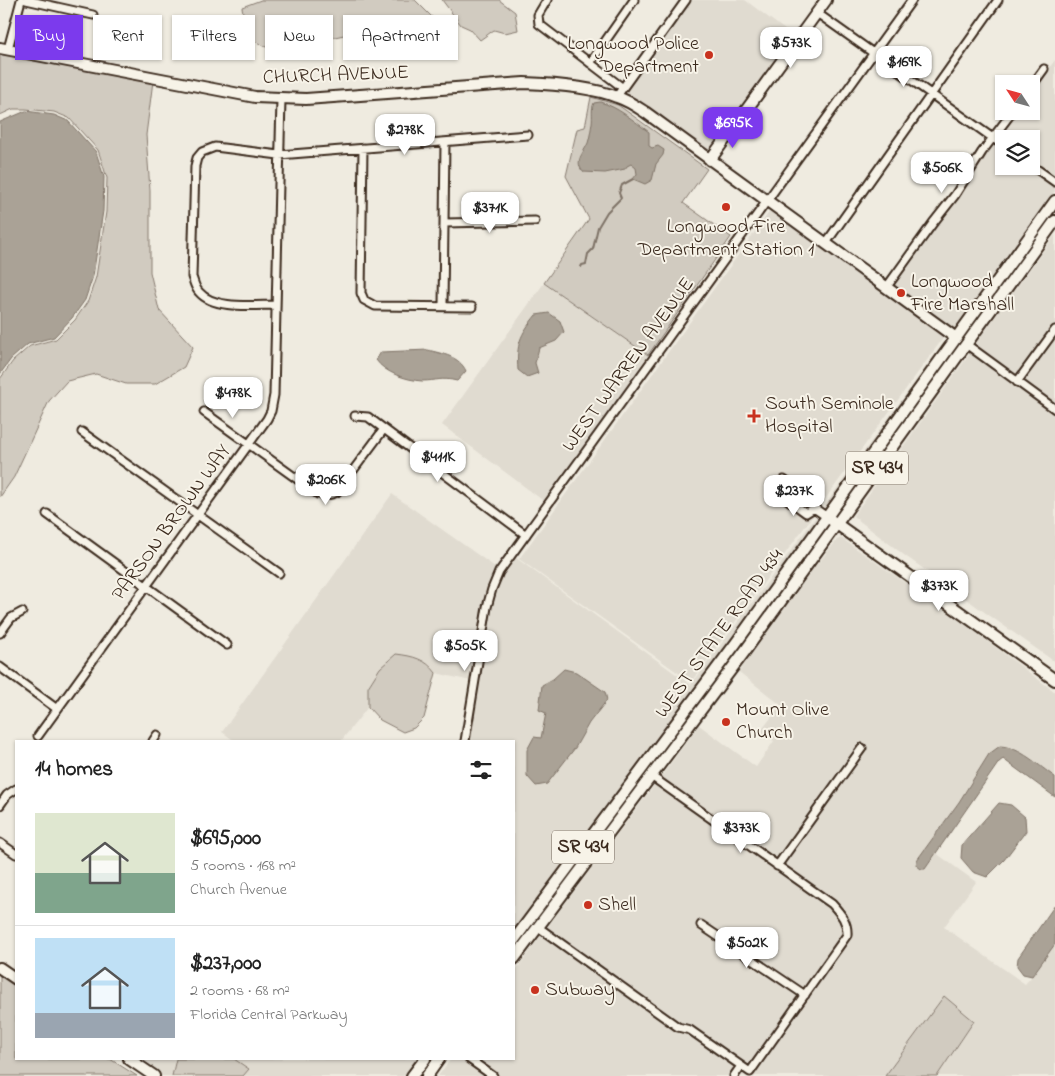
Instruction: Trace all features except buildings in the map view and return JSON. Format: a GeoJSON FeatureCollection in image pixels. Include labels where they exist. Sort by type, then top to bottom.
{"type":"FeatureCollection","features":[{"type":"Feature","properties":{"kind":"main road"},"geometry":{"type":"LineString","coordinates":[[710,160],[826,0]]}},
{"type":"Feature","properties":{"kind":"main road","name":"CHURCH AVENUE"},"geometry":{"type":"LineString","coordinates":[[4,49],[227,93],[281,99],[306,99],[524,83],[554,84],[617,96],[645,112],[956,338]]}},
{"type":"Feature","properties":{"kind":"main road","name":"WEST STATE ROAD 434"},"geometry":{"type":"LineString","coordinates":[[515,939],[736,644],[1055,200]]}},
{"type":"Feature","properties":{"kind":"main road","name":"WEST STATE ROAD 434"},"geometry":{"type":"LineString","coordinates":[[515,958],[745,651],[1055,221]]}},
{"type":"Feature","properties":{"kind":"main road"},"geometry":{"type":"LineString","coordinates":[[966,344],[968,321]]}},
{"type":"Feature","properties":{"kind":"main road"},"geometry":{"type":"LineString","coordinates":[[955,360],[956,338]]}},
{"type":"Feature","properties":{"kind":"main road"},"geometry":{"type":"LineString","coordinates":[[827,517],[1055,680]]}},
{"type":"Feature","properties":{"kind":"main road"},"geometry":{"type":"LineString","coordinates":[[651,776],[652,756]]}},
{"type":"Feature","properties":{"kind":"main road"},"geometry":{"type":"LineString","coordinates":[[638,793],[641,770]]}},
{"type":"Feature","properties":{"kind":"main road"},"geometry":{"type":"LineString","coordinates":[[0,968],[15,978]]}},
{"type":"Feature","properties":{"kind":"main road"},"geometry":{"type":"LineString","coordinates":[[130,1060],[154,1076]]}},
{"type":"Feature","properties":{"kind":"main road"},"geometry":{"type":"LineString","coordinates":[[412,1076],[424,1060]]}},
{"type":"Feature","properties":{"kind":"main road"},"geometry":{"type":"LineString","coordinates":[[427,1076],[438,1060]]}},
{"type":"Feature","properties":{"kind":"street"},"geometry":{"type":"LineString","coordinates":[[4,49],[21,0]]}},
{"type":"Feature","properties":{"kind":"street"},"geometry":{"type":"LineString","coordinates":[[26,0],[93,15]]}},
{"type":"Feature","properties":{"kind":"street"},"geometry":{"type":"LineString","coordinates":[[547,0],[540,10],[537,19],[542,29],[623,88]]}},
{"type":"Feature","properties":{"kind":"street"},"geometry":{"type":"LineString","coordinates":[[590,63],[634,0]]}},
{"type":"Feature","properties":{"kind":"street"},"geometry":{"type":"LineString","coordinates":[[617,96],[686,0]]}},
{"type":"Feature","properties":{"kind":"street","name":"WEST WARREN AVENUE"},"geometry":{"type":"LineString","coordinates":[[465,740],[487,606],[500,572],[912,0]]}},
{"type":"Feature","properties":{"kind":"street"},"geometry":{"type":"LineString","coordinates":[[826,243],[998,0]]}},
{"type":"Feature","properties":{"kind":"street"},"geometry":{"type":"LineString","coordinates":[[817,12],[993,138]]}},
{"type":"Feature","properties":{"kind":"street"},"geometry":{"type":"LineString","coordinates":[[1040,75],[1044,70]]}},
{"type":"Feature","properties":{"kind":"street","name":"PARSON BROWN WAY"},"geometry":{"type":"LineString","coordinates":[[38,736],[249,444],[267,418],[273,404],[281,99]]}},
{"type":"Feature","properties":{"kind":"street"},"geometry":{"type":"LineString","coordinates":[[886,288],[962,185],[1006,120]]}},
{"type":"Feature","properties":{"kind":"street"},"geometry":{"type":"LineString","coordinates":[[276,305],[222,304],[214,302],[199,292],[192,278],[195,166],[197,158],[202,152],[215,147],[280,156],[528,135]]}},
{"type":"Feature","properties":{"kind":"street"},"geometry":{"type":"LineString","coordinates":[[443,306],[445,142]]}},
{"type":"Feature","properties":{"kind":"street"},"geometry":{"type":"LineString","coordinates":[[363,148],[361,294],[364,300],[375,306],[472,307]]}},
{"type":"Feature","properties":{"kind":"street"},"geometry":{"type":"LineString","coordinates":[[1040,171],[1055,182]]}},
{"type":"Feature","properties":{"kind":"street"},"geometry":{"type":"LineString","coordinates":[[445,223],[536,221]]}},
{"type":"Feature","properties":{"kind":"street"},"geometry":{"type":"LineString","coordinates":[[1018,382],[1055,330]]}},
{"type":"Feature","properties":{"kind":"street"},"geometry":{"type":"LineString","coordinates":[[966,344],[1055,409]]}},
{"type":"Feature","properties":{"kind":"street"},"geometry":{"type":"LineString","coordinates":[[204,412],[318,494],[332,495],[337,492],[384,429]]}},
{"type":"Feature","properties":{"kind":"street"},"geometry":{"type":"LineString","coordinates":[[355,416],[368,417],[526,535]]}},
{"type":"Feature","properties":{"kind":"street"},"geometry":{"type":"LineString","coordinates":[[82,432],[279,573]]}},
{"type":"Feature","properties":{"kind":"street"},"geometry":{"type":"LineString","coordinates":[[784,480],[814,501],[814,508]]}},
{"type":"Feature","properties":{"kind":"street"},"geometry":{"type":"LineString","coordinates":[[776,491],[806,513],[814,508]]}},
{"type":"Feature","properties":{"kind":"street"},"geometry":{"type":"LineString","coordinates":[[814,508],[827,517]]}},
{"type":"Feature","properties":{"kind":"street"},"geometry":{"type":"LineString","coordinates":[[47,514],[227,645]]}},
{"type":"Feature","properties":{"kind":"street"},"geometry":{"type":"LineString","coordinates":[[0,633],[11,618],[22,612]]}},
{"type":"Feature","properties":{"kind":"street"},"geometry":{"type":"LineString","coordinates":[[0,667],[58,709]]}},
{"type":"Feature","properties":{"kind":"street"},"geometry":{"type":"LineString","coordinates":[[777,866],[862,748]]}},
{"type":"Feature","properties":{"kind":"street"},"geometry":{"type":"LineString","coordinates":[[538,927],[678,1027],[690,1030],[750,1072],[846,935],[848,927],[841,914],[832,904],[651,776]]}},
{"type":"Feature","properties":{"kind":"street"},"geometry":{"type":"LineString","coordinates":[[0,805],[7,795],[15,790]]}},
{"type":"Feature","properties":{"kind":"street"},"geometry":{"type":"LineString","coordinates":[[0,843],[15,853]]}},
{"type":"Feature","properties":{"kind":"street"},"geometry":{"type":"LineString","coordinates":[[701,924],[805,995]]}},
{"type":"Feature","properties":{"kind":"street"},"geometry":{"type":"LineString","coordinates":[[470,1060],[493,1076]]}},
{"type":"Feature","properties":{"kind":"street"},"geometry":{"type":"LineString","coordinates":[[734,1076],[741,1066]]}},
{"type":"Feature","properties":{"kind":"shaded area"},"geometry":{"type":"Polygon","coordinates":[[[261,0],[415,0],[430,15],[343,15],[343,35],[333,37],[333,15],[265,15],[265,46],[255,41],[255,15],[243,15],[242,7],[261,0]]]}},
{"type":"Feature","properties":{"kind":"shaded area"},"geometry":{"type":"Polygon","coordinates":[[[442,0],[499,0],[515,12],[518,30],[505,33],[494,30],[480,40],[470,29],[461,25],[458,21],[458,15],[453,15],[442,0]]]}},
{"type":"Feature","properties":{"kind":"shaded area"},"geometry":{"type":"Polygon","coordinates":[[[690,0],[745,0],[793,36],[709,155],[623,94],[690,0]]]}},
{"type":"Feature","properties":{"kind":"shaded area"},"geometry":{"type":"Polygon","coordinates":[[[0,52],[15,55],[15,60],[42,60],[153,81],[146,135],[150,190],[150,272],[159,310],[193,347],[184,367],[155,384],[126,384],[96,374],[67,381],[49,401],[14,477],[0,497],[0,379],[13,361],[30,346],[56,339],[75,320],[88,301],[96,277],[106,212],[107,178],[98,150],[69,118],[54,112],[26,109],[13,109],[0,115],[0,52]]]}},
{"type":"Feature","properties":{"kind":"shaded area"},"geometry":{"type":"Polygon","coordinates":[[[1055,60],[1055,178],[1040,167],[1040,130],[1004,130],[1011,120],[1040,120],[1040,81],[1055,60]]]}},
{"type":"Feature","properties":{"kind":"shaded area"},"geometry":{"type":"Polygon","coordinates":[[[591,97],[618,105],[707,169],[683,203],[731,237],[648,355],[544,283],[589,219],[566,176],[577,129],[585,127],[591,97]]]}},
{"type":"Feature","properties":{"kind":"shaded area"},"geometry":{"type":"Polygon","coordinates":[[[600,102],[619,111],[649,132],[649,146],[652,148],[658,146],[664,150],[663,155],[656,164],[652,180],[645,184],[633,179],[637,174],[636,168],[631,164],[625,169],[605,173],[583,172],[580,168],[579,161],[588,143],[593,105],[600,102]]]}},
{"type":"Feature","properties":{"kind":"shaded area"},"geometry":{"type":"Polygon","coordinates":[[[26,111],[54,115],[68,121],[96,152],[104,177],[103,211],[93,276],[85,300],[72,318],[54,337],[28,344],[11,359],[0,374],[0,122],[26,111]]]}},
{"type":"Feature","properties":{"kind":"shaded area"},"geometry":{"type":"Polygon","coordinates":[[[994,143],[995,175],[1040,175],[1055,186],[1055,191],[952,332],[891,288],[935,225],[958,197],[994,143]]]}},
{"type":"Feature","properties":{"kind":"shaded area"},"geometry":{"type":"Polygon","coordinates":[[[769,206],[948,337],[824,511],[822,509],[947,338],[771,208],[768,209],[516,558],[691,685],[818,514],[820,516],[721,656],[515,930],[515,740],[469,740],[490,608],[503,574],[769,206]],[[564,669],[553,679],[542,685],[547,713],[541,738],[534,737],[575,748],[589,723],[598,713],[564,669]]]}},
{"type":"Feature","properties":{"kind":"shaded area","name":"South Seminole Hospital"},"geometry":{"type":"Polygon","coordinates":[[[770,211],[944,337],[691,682],[519,559],[770,211]]]}},
{"type":"Feature","properties":{"kind":"shaded area"},"geometry":{"type":"Polygon","coordinates":[[[1055,235],[1055,324],[1016,377],[974,346],[1055,235]]]}},
{"type":"Feature","properties":{"kind":"shaded area"},"geometry":{"type":"Polygon","coordinates":[[[544,283],[648,355],[545,502],[442,425],[544,283]],[[560,321],[518,370],[535,363],[539,348],[556,341],[560,321]]]}},
{"type":"Feature","properties":{"kind":"shaded area"},"geometry":{"type":"Polygon","coordinates":[[[549,313],[560,321],[564,332],[556,341],[539,348],[535,363],[538,373],[527,377],[518,370],[520,340],[536,315],[549,313]]]}},
{"type":"Feature","properties":{"kind":"shaded area"},"geometry":{"type":"Polygon","coordinates":[[[1055,336],[1055,405],[1022,381],[1055,336]]]}},
{"type":"Feature","properties":{"kind":"shaded area"},"geometry":{"type":"Polygon","coordinates":[[[428,350],[445,354],[455,359],[466,371],[457,381],[443,379],[422,381],[390,372],[376,360],[381,352],[428,350]]]}},
{"type":"Feature","properties":{"kind":"shaded area"},"geometry":{"type":"Polygon","coordinates":[[[971,352],[1055,413],[1055,662],[904,555],[853,516],[971,352]]]}},
{"type":"Feature","properties":{"kind":"shaded area"},"geometry":{"type":"Polygon","coordinates":[[[392,494],[495,567],[506,557],[496,571],[484,603],[471,681],[436,673],[430,664],[380,668],[368,687],[368,707],[342,740],[234,740],[222,732],[392,494]]]}},
{"type":"Feature","properties":{"kind":"shaded area"},"geometry":{"type":"Polygon","coordinates":[[[841,538],[974,631],[1055,692],[1055,777],[1023,754],[989,754],[959,802],[917,860],[925,869],[936,853],[976,882],[944,927],[1025,984],[1055,944],[1055,1076],[937,1076],[974,1021],[944,996],[885,1076],[739,1076],[742,1071],[748,1074],[764,1058],[850,936],[851,925],[844,912],[834,902],[781,866],[866,748],[861,744],[776,861],[660,778],[699,725],[756,767],[774,741],[760,732],[781,705],[739,672],[814,568],[837,540],[841,538]]]}},
{"type":"Feature","properties":{"kind":"shaded area"},"geometry":{"type":"Polygon","coordinates":[[[396,654],[419,659],[428,664],[436,673],[424,718],[414,728],[403,732],[380,720],[368,707],[368,687],[380,668],[396,654]]]}},
{"type":"Feature","properties":{"kind":"shaded area"},"geometry":{"type":"Polygon","coordinates":[[[564,669],[576,672],[605,692],[607,700],[589,723],[575,748],[547,784],[536,786],[527,776],[527,750],[534,737],[541,738],[546,713],[539,710],[542,685],[553,679],[564,669]]]}},
{"type":"Feature","properties":{"kind":"shaded area"},"geometry":{"type":"Polygon","coordinates":[[[1000,746],[1022,753],[1055,777],[1055,797],[1003,759],[999,762],[925,869],[921,869],[916,865],[917,860],[959,802],[989,754],[1000,746]]]}},
{"type":"Feature","properties":{"kind":"shaded area"},"geometry":{"type":"Polygon","coordinates":[[[656,783],[830,907],[839,916],[844,927],[843,933],[804,990],[699,920],[696,925],[800,995],[749,1067],[693,1027],[679,1024],[546,929],[656,783]]]}},
{"type":"Feature","properties":{"kind":"shaded area"},"geometry":{"type":"Polygon","coordinates":[[[999,803],[1011,805],[1025,817],[1026,831],[1004,860],[987,877],[973,872],[961,858],[962,845],[999,803]]]}},
{"type":"Feature","properties":{"kind":"shaded area"},"geometry":{"type":"Polygon","coordinates":[[[1055,905],[1055,944],[1032,976],[1023,974],[1017,966],[1018,958],[1055,905]]]}},
{"type":"Feature","properties":{"kind":"shaded area"},"geometry":{"type":"Polygon","coordinates":[[[542,934],[676,1029],[688,1033],[736,1067],[730,1076],[499,1076],[476,1060],[515,1060],[515,972],[542,934]]]}},
{"type":"Feature","properties":{"kind":"shaded area"},"geometry":{"type":"Polygon","coordinates":[[[0,974],[15,986],[15,1060],[112,1060],[137,1076],[0,1076],[0,974]]]}},
{"type":"Feature","properties":{"kind":"shaded area"},"geometry":{"type":"Polygon","coordinates":[[[944,996],[974,1021],[937,1076],[885,1076],[944,996]]]}},
{"type":"Feature","properties":{"kind":"shaded area"},"geometry":{"type":"Polygon","coordinates":[[[136,1060],[176,1060],[172,1076],[159,1076],[136,1060]]]}},
{"type":"Feature","properties":{"kind":"shaded area"},"geometry":{"type":"Polygon","coordinates":[[[176,1060],[236,1060],[249,1069],[243,1076],[172,1076],[176,1060]]]}},
{"type":"Feature","properties":{"kind":"shaded area"},"geometry":{"type":"Polygon","coordinates":[[[235,1060],[416,1060],[404,1076],[243,1076],[248,1069],[235,1060]]]}},
{"type":"Feature","properties":{"kind":"shaded area"},"geometry":{"type":"Polygon","coordinates":[[[450,1060],[465,1060],[488,1076],[438,1076],[450,1060]]]}},
{"type":"Feature","properties":{"kind":"waterway"},"geometry":{"type":"LineString","coordinates":[[581,267],[586,264],[588,254],[593,249],[598,227],[607,212],[621,198],[619,193],[622,185],[633,179]]}},
{"type":"Feature","properties":{"kind":"place","name":"Longwood Police Department"},"geometry":{"type":"Point","coordinates":[709,55]}},
{"type":"Feature","properties":{"kind":"place","name":"Longwood Fire Department Station 1"},"geometry":{"type":"Point","coordinates":[726,207]}},
{"type":"Feature","properties":{"kind":"place","name":"Longwood Fire Marshall"},"geometry":{"type":"Point","coordinates":[901,293]}},
{"type":"Feature","properties":{"kind":"place","name":"South Seminole Hospital"},"geometry":{"type":"Point","coordinates":[754,416]}},
{"type":"Feature","properties":{"kind":"place","name":"Mount Olive Church"},"geometry":{"type":"Point","coordinates":[726,722]}},
{"type":"Feature","properties":{"kind":"place","name":"Shell"},"geometry":{"type":"Point","coordinates":[588,905]}},
{"type":"Feature","properties":{"kind":"place","name":"Subway"},"geometry":{"type":"Point","coordinates":[535,990]}}]}
